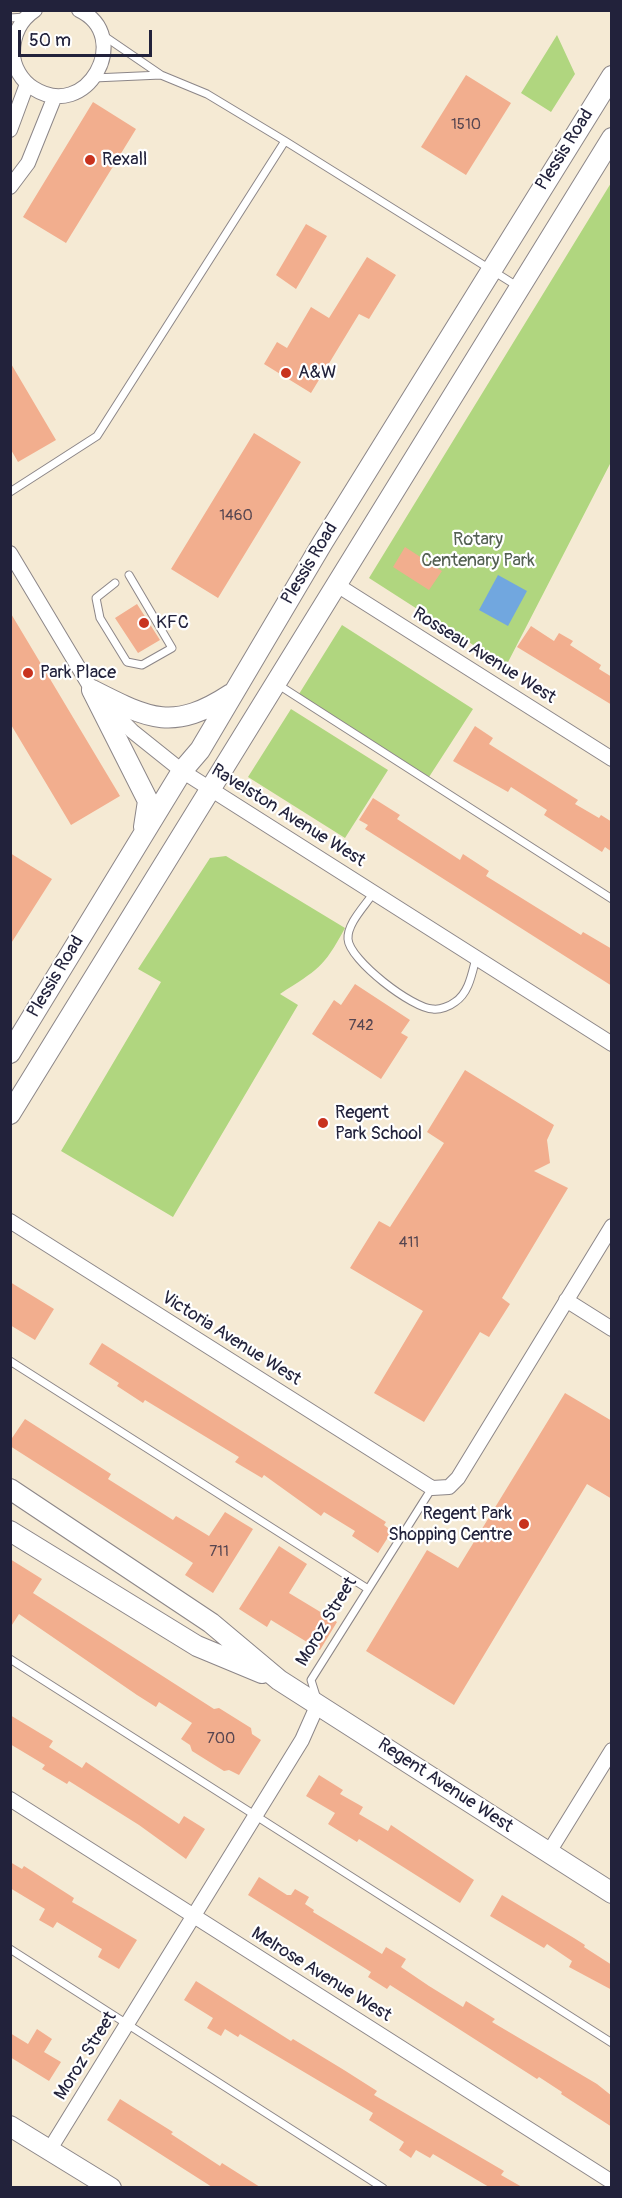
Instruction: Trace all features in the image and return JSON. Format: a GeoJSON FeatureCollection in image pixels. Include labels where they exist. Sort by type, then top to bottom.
{"type":"FeatureCollection","features":[{"type":"Feature","properties":{"kind":"main road","name":"Plessis Road"},"geometry":{"type":"LineString","coordinates":[[10,1053],[182,771],[198,753],[322,542],[612,75]]}},
{"type":"Feature","properties":{"kind":"main road","name":"Plessis Road"},"geometry":{"type":"LineString","coordinates":[[10,1114],[612,138]]}},
{"type":"Feature","properties":{"kind":"main road"},"geometry":{"type":"LineString","coordinates":[[92,690],[138,713],[171,718],[209,708],[236,690]]}},
{"type":"Feature","properties":{"kind":"main road"},"geometry":{"type":"LineString","coordinates":[[92,690],[147,801],[148,815],[142,836]]}},
{"type":"Feature","properties":{"kind":"main road","name":"Regent Avenue West"},"geometry":{"type":"LineString","coordinates":[[10,1489],[211,1623],[279,1680],[612,1893]]}},
{"type":"Feature","properties":{"kind":"main road","name":"Regent Avenue West"},"geometry":{"type":"LineString","coordinates":[[10,1531],[197,1646],[279,1680]]}},
{"type":"Feature","properties":{"kind":"main road"},"geometry":{"type":"LineString","coordinates":[[10,2126],[111,2187]]}},
{"type":"Feature","properties":{"kind":"street"},"geometry":{"type":"LineString","coordinates":[[32,12],[18,28],[13,43],[12,57],[18,73],[27,84],[40,93],[55,96],[78,92],[94,78],[102,63],[104,49],[101,34],[93,22],[81,11]]}},
{"type":"Feature","properties":{"kind":"street"},"geometry":{"type":"LineString","coordinates":[[10,130],[27,84]]}},
{"type":"Feature","properties":{"kind":"street"},"geometry":{"type":"LineString","coordinates":[[10,187],[28,163],[55,96]]}},
{"type":"Feature","properties":{"kind":"street","name":"Ravelston Avenue West"},"geometry":{"type":"LineString","coordinates":[[10,553],[92,690],[132,730],[182,771],[612,1044]]}},
{"type":"Feature","properties":{"kind":"street","name":"Rosseau Avenue West"},"geometry":{"type":"LineString","coordinates":[[337,585],[612,759]]}},
{"type":"Feature","properties":{"kind":"street","name":"Victoria Avenue West"},"geometry":{"type":"LineString","coordinates":[[10,1221],[432,1488]]}},
{"type":"Feature","properties":{"kind":"street"},"geometry":{"type":"LineString","coordinates":[[432,1488],[448,1487],[458,1478],[612,1226]]}},
{"type":"Feature","properties":{"kind":"street"},"geometry":{"type":"LineString","coordinates":[[566,1300],[612,1329]]}},
{"type":"Feature","properties":{"kind":"street","name":"Moroz Street"},"geometry":{"type":"LineString","coordinates":[[50,2149],[192,1915],[302,1740],[318,1704]]}},
{"type":"Feature","properties":{"kind":"street"},"geometry":{"type":"LineString","coordinates":[[549,1852],[612,1750]]}},
{"type":"Feature","properties":{"kind":"street","name":"Melrose Avenue West"},"geometry":{"type":"LineString","coordinates":[[10,1799],[612,2182]]}},
{"type":"Feature","properties":{"kind":"lane"},"geometry":{"type":"LineString","coordinates":[[10,18],[32,12]]}},
{"type":"Feature","properties":{"kind":"lane"},"geometry":{"type":"LineString","coordinates":[[101,34],[161,75],[207,94],[520,288]]}},
{"type":"Feature","properties":{"kind":"lane"},"geometry":{"type":"LineString","coordinates":[[94,78],[161,75]]}},
{"type":"Feature","properties":{"kind":"lane"},"geometry":{"type":"LineString","coordinates":[[10,492],[97,436],[285,141]]}},
{"type":"Feature","properties":{"kind":"lane"},"geometry":{"type":"LineString","coordinates":[[115,583],[96,598],[100,618],[127,662],[142,666],[172,648],[129,575]]}},
{"type":"Feature","properties":{"kind":"lane"},"geometry":{"type":"LineString","coordinates":[[277,684],[612,899]]}},
{"type":"Feature","properties":{"kind":"lane"},"geometry":{"type":"LineString","coordinates":[[374,892],[351,926],[347,938],[351,951],[368,969],[419,1005],[433,1010],[457,1002],[467,989],[476,957]]}},
{"type":"Feature","properties":{"kind":"lane"},"geometry":{"type":"LineString","coordinates":[[10,1361],[368,1589]]}},
{"type":"Feature","properties":{"kind":"lane","name":"Moroz Street"},"geometry":{"type":"LineString","coordinates":[[318,1704],[311,1680],[432,1488]]}},
{"type":"Feature","properties":{"kind":"lane"},"geometry":{"type":"LineString","coordinates":[[10,1659],[612,2043]]}},
{"type":"Feature","properties":{"kind":"lane"},"geometry":{"type":"LineString","coordinates":[[10,1949],[383,2187]]}},
{"type":"Feature","properties":{"kind":"green space"},"geometry":{"type":"Polygon","coordinates":[[[557,35],[575,74],[551,112],[521,93],[557,35]]]}},
{"type":"Feature","properties":{"kind":"green space","name":"Rotary Centenary Park"},"geometry":{"type":"Polygon","coordinates":[[[611,183],[611,462],[506,666],[369,578],[611,183]]]}},
{"type":"Feature","properties":{"kind":"green space"},"geometry":{"type":"Polygon","coordinates":[[[342,625],[473,709],[429,777],[299,694],[342,625]]]}},
{"type":"Feature","properties":{"kind":"green space"},"geometry":{"type":"Polygon","coordinates":[[[291,709],[388,770],[345,838],[248,777],[291,709]]]}},
{"type":"Feature","properties":{"kind":"green space"},"geometry":{"type":"Polygon","coordinates":[[[226,856],[345,928],[325,960],[303,979],[280,994],[298,1005],[173,1217],[61,1151],[161,982],[138,969],[210,858],[226,856]]]}},
{"type":"Feature","properties":{"kind":"water"},"geometry":{"type":"Polygon","coordinates":[[[498,575],[527,591],[508,626],[479,610],[498,575]]]}},
{"type":"Feature","properties":{"kind":"building"},"geometry":{"type":"Polygon","coordinates":[[[466,75],[511,103],[466,175],[421,147],[466,75]]]}},
{"type":"Feature","properties":{"kind":"building"},"geometry":{"type":"Polygon","coordinates":[[[93,102],[136,129],[66,243],[23,217],[93,102]]]}},
{"type":"Feature","properties":{"kind":"building"},"geometry":{"type":"Polygon","coordinates":[[[306,224],[327,236],[296,289],[276,275],[306,224]]]}},
{"type":"Feature","properties":{"kind":"building"},"geometry":{"type":"Polygon","coordinates":[[[367,257],[396,275],[369,319],[359,314],[311,393],[264,364],[277,342],[287,348],[311,307],[329,318],[367,257]]]}},
{"type":"Feature","properties":{"kind":"building"},"geometry":{"type":"Polygon","coordinates":[[[10,362],[56,440],[18,462],[10,448],[10,362]]]}},
{"type":"Feature","properties":{"kind":"building"},"geometry":{"type":"Polygon","coordinates":[[[254,433],[301,462],[218,598],[171,569],[254,433]]]}},
{"type":"Feature","properties":{"kind":"building"},"geometry":{"type":"Polygon","coordinates":[[[405,547],[442,571],[429,590],[393,567],[405,547]]]}},
{"type":"Feature","properties":{"kind":"building"},"geometry":{"type":"Polygon","coordinates":[[[137,604],[160,640],[138,653],[115,618],[137,604]]]}},
{"type":"Feature","properties":{"kind":"building","name":"Park Place"},"geometry":{"type":"Polygon","coordinates":[[[10,612],[120,796],[71,825],[10,723],[10,612]]]}},
{"type":"Feature","properties":{"kind":"building"},"geometry":{"type":"Polygon","coordinates":[[[531,626],[554,641],[559,633],[573,641],[570,645],[601,665],[599,669],[612,677],[612,705],[517,647],[531,626]]]}},
{"type":"Feature","properties":{"kind":"building"},"geometry":{"type":"Polygon","coordinates":[[[475,726],[493,738],[489,744],[578,800],[575,804],[599,818],[601,815],[612,822],[612,852],[605,847],[602,852],[544,815],[547,810],[511,787],[508,792],[453,761],[475,726]]]}},
{"type":"Feature","properties":{"kind":"building"},"geometry":{"type":"Polygon","coordinates":[[[373,798],[400,815],[397,819],[460,860],[463,854],[489,871],[486,876],[581,935],[583,932],[612,949],[612,986],[365,829],[368,825],[359,820],[373,798]]]}},
{"type":"Feature","properties":{"kind":"building"},"geometry":{"type":"Polygon","coordinates":[[[10,853],[52,879],[10,945],[10,853]]]}},
{"type":"Feature","properties":{"kind":"building"},"geometry":{"type":"Polygon","coordinates":[[[355,984],[410,1020],[401,1033],[408,1037],[381,1079],[312,1034],[334,1000],[341,1005],[355,984]]]}},
{"type":"Feature","properties":{"kind":"building"},"geometry":{"type":"Polygon","coordinates":[[[465,1070],[554,1125],[547,1140],[550,1163],[534,1171],[568,1188],[502,1298],[510,1304],[489,1337],[480,1332],[424,1422],[374,1393],[423,1311],[350,1268],[379,1221],[390,1227],[444,1143],[427,1132],[465,1070]]]}},
{"type":"Feature","properties":{"kind":"building"},"geometry":{"type":"Polygon","coordinates":[[[10,1282],[54,1309],[35,1340],[10,1325],[10,1282]]]}},
{"type":"Feature","properties":{"kind":"building"},"geometry":{"type":"Polygon","coordinates":[[[102,1343],[386,1522],[384,1525],[392,1531],[378,1553],[352,1536],[355,1531],[324,1512],[321,1516],[264,1475],[262,1478],[235,1462],[239,1457],[145,1400],[143,1403],[117,1386],[119,1383],[89,1364],[102,1343]]]}},
{"type":"Feature","properties":{"kind":"building","name":"Regent Park Shopping Centre"},"geometry":{"type":"Polygon","coordinates":[[[565,1393],[612,1421],[612,1499],[587,1484],[454,1705],[366,1651],[427,1550],[458,1568],[565,1393]]]}},
{"type":"Feature","properties":{"kind":"building"},"geometry":{"type":"Polygon","coordinates":[[[25,1419],[111,1474],[108,1479],[173,1520],[176,1516],[209,1536],[225,1512],[253,1529],[213,1593],[185,1575],[193,1563],[10,1446],[10,1441],[25,1419]]]}},
{"type":"Feature","properties":{"kind":"building"},"geometry":{"type":"Polygon","coordinates":[[[279,1546],[307,1564],[289,1593],[337,1622],[320,1650],[271,1620],[267,1627],[239,1609],[279,1546]]]}},
{"type":"Feature","properties":{"kind":"building"},"geometry":{"type":"Polygon","coordinates":[[[10,1559],[42,1579],[33,1593],[214,1709],[219,1708],[251,1728],[252,1734],[261,1740],[239,1775],[229,1770],[224,1771],[192,1751],[190,1745],[181,1739],[192,1723],[159,1702],[156,1707],[19,1614],[10,1628],[10,1559]]]}},
{"type":"Feature","properties":{"kind":"building"},"geometry":{"type":"Polygon","coordinates":[[[10,1715],[53,1741],[49,1747],[82,1768],[86,1762],[179,1824],[184,1816],[205,1829],[186,1859],[139,1825],[69,1781],[67,1784],[42,1769],[45,1765],[10,1744],[10,1715]]]}},
{"type":"Feature","properties":{"kind":"building"},"geometry":{"type":"Polygon","coordinates":[[[319,1775],[343,1790],[340,1794],[363,1807],[359,1814],[388,1831],[391,1825],[474,1880],[460,1903],[359,1839],[357,1842],[328,1824],[335,1813],[306,1796],[319,1775]]]}},
{"type":"Feature","properties":{"kind":"building"},"geometry":{"type":"Polygon","coordinates":[[[10,1862],[22,1869],[24,1866],[74,1898],[72,1902],[137,1940],[119,1969],[98,1957],[102,1949],[57,1922],[53,1928],[39,1920],[45,1909],[10,1888],[10,1862]]]}},
{"type":"Feature","properties":{"kind":"building"},"geometry":{"type":"Polygon","coordinates":[[[259,1877],[287,1895],[291,1895],[295,1889],[309,1897],[305,1904],[314,1910],[313,1912],[382,1954],[386,1947],[406,1959],[401,1967],[429,1986],[463,2007],[466,2001],[495,2019],[492,2022],[597,2084],[612,2096],[612,2127],[539,2077],[537,2079],[390,1985],[387,1989],[368,1977],[371,1972],[248,1895],[259,1877]]]}},
{"type":"Feature","properties":{"kind":"building"},"geometry":{"type":"Polygon","coordinates":[[[502,1895],[585,1945],[584,1947],[612,1965],[612,1990],[569,1967],[572,1961],[547,1944],[544,1948],[490,1916],[502,1895]]]}},
{"type":"Feature","properties":{"kind":"building"},"geometry":{"type":"Polygon","coordinates":[[[196,1981],[291,2041],[293,2039],[377,2091],[374,2095],[504,2171],[501,2175],[522,2187],[489,2187],[433,2154],[430,2158],[416,2150],[411,2158],[399,2150],[404,2142],[369,2120],[373,2113],[240,2034],[238,2037],[225,2029],[221,2036],[207,2028],[213,2018],[184,2000],[196,1981]]]}},
{"type":"Feature","properties":{"kind":"building"},"geometry":{"type":"Polygon","coordinates":[[[37,2029],[52,2039],[44,2052],[61,2062],[49,2081],[10,2057],[10,2033],[28,2044],[37,2029]]]}},
{"type":"Feature","properties":{"kind":"building"},"geometry":{"type":"Polygon","coordinates":[[[120,2099],[173,2132],[171,2134],[220,2166],[222,2163],[260,2187],[212,2187],[107,2120],[120,2099]]]}},
{"type":"Feature","properties":{"kind":"place","name":"Rexall"},"geometry":{"type":"Point","coordinates":[90,160]}},
{"type":"Feature","properties":{"kind":"place","name":"A&W"},"geometry":{"type":"Point","coordinates":[286,373]}},
{"type":"Feature","properties":{"kind":"place","name":"KFC"},"geometry":{"type":"Point","coordinates":[144,623]}},
{"type":"Feature","properties":{"kind":"place","name":"Park Place"},"geometry":{"type":"Point","coordinates":[28,673]}},
{"type":"Feature","properties":{"kind":"place","name":"Regent Park School"},"geometry":{"type":"Point","coordinates":[323,1123]}},
{"type":"Feature","properties":{"kind":"place","name":"Regent Park Shopping Centre"},"geometry":{"type":"Point","coordinates":[524,1524]}}]}
